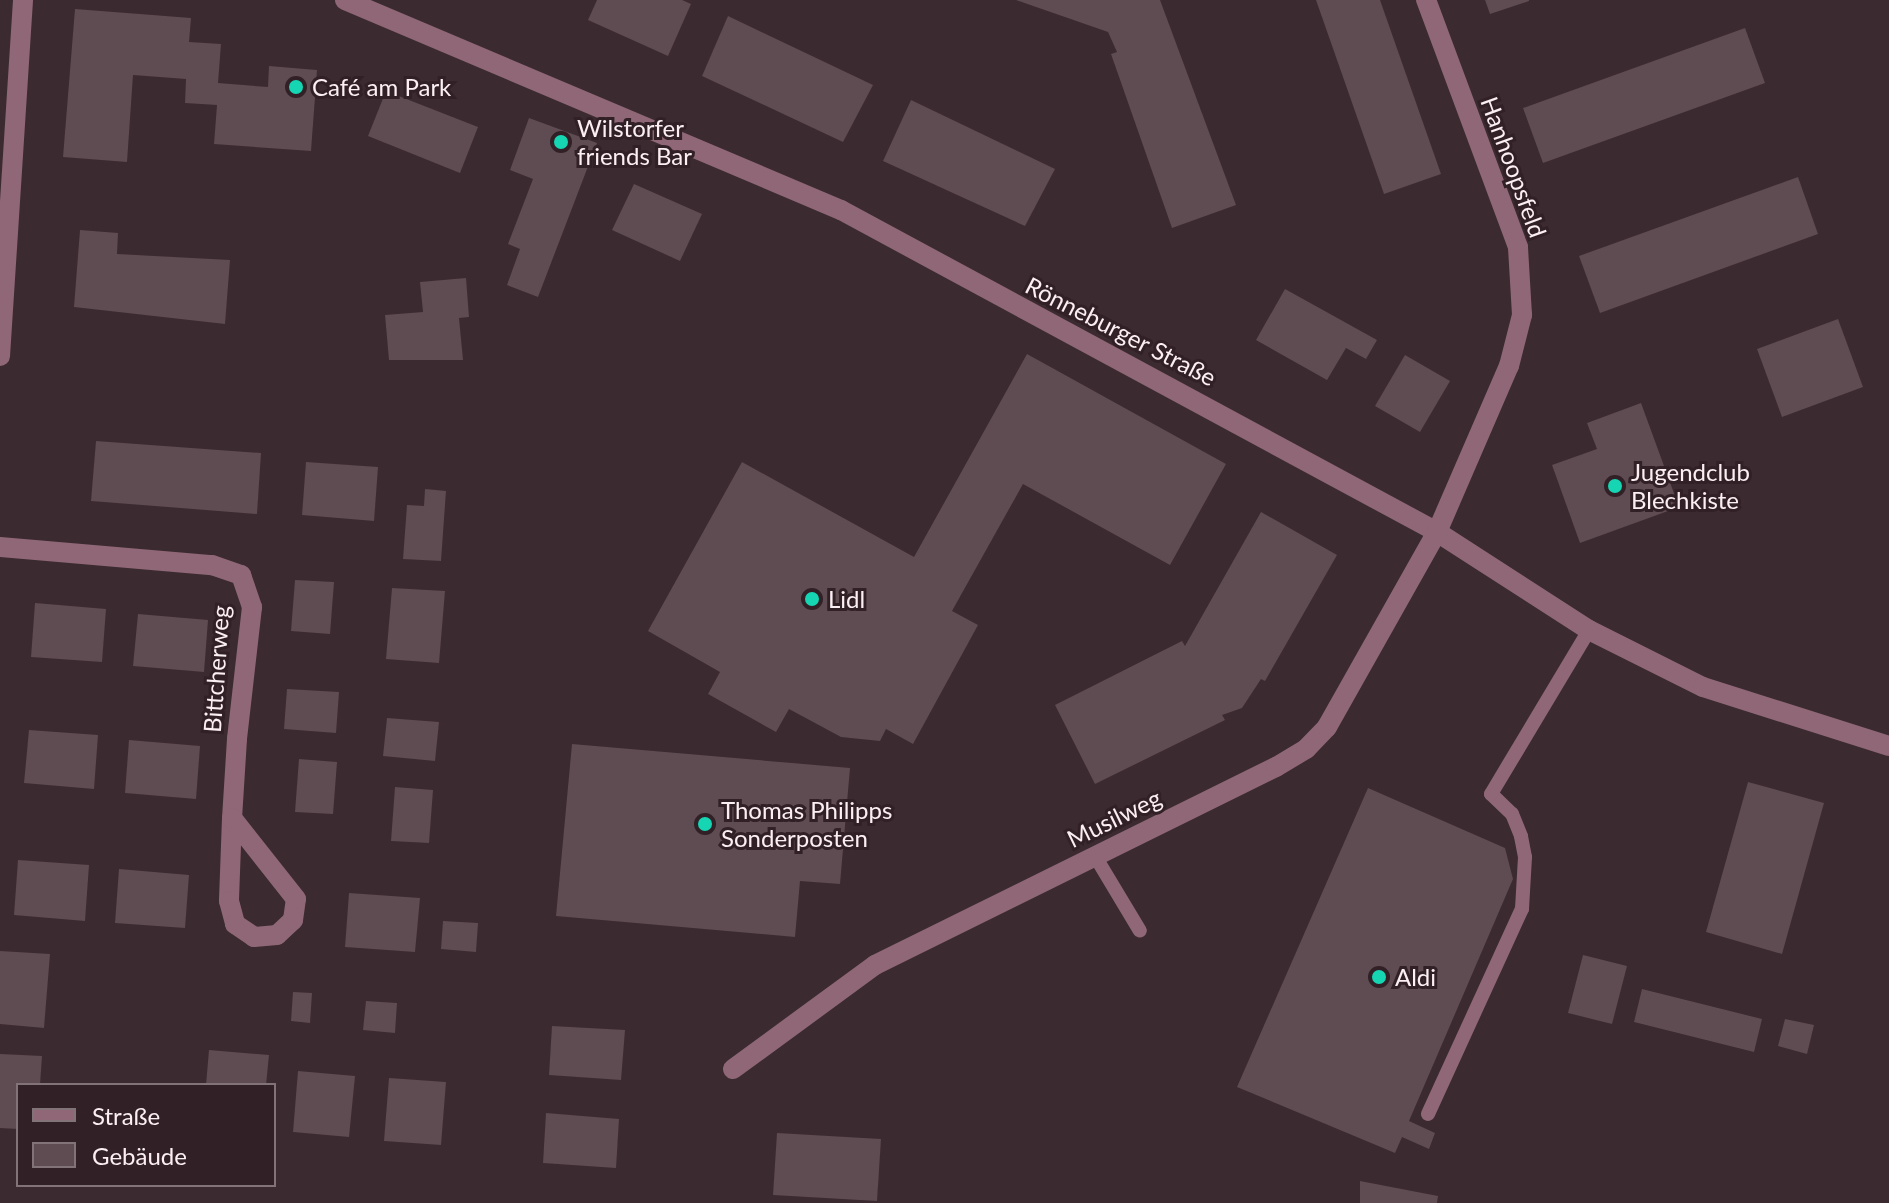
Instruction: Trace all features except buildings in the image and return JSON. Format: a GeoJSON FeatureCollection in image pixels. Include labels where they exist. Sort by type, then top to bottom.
{"type":"FeatureCollection","features":[{"type":"Feature","properties":{"kind":"street"},"geometry":{"type":"LineString","coordinates":[[0,356],[23,0]]}},
{"type":"Feature","properties":{"kind":"street","name":"Rönneburger Straße"},"geometry":{"type":"LineString","coordinates":[[345,0],[841,210],[1437,532],[1589,630],[1703,687],[1889,746]]}},
{"type":"Feature","properties":{"kind":"street","name":"Hanhoopsfeld"},"geometry":{"type":"LineString","coordinates":[[1426,0],[1518,247],[1522,315],[1509,366],[1437,532]]}},
{"type":"Feature","properties":{"kind":"street","name":"Musilweg"},"geometry":{"type":"LineString","coordinates":[[733,1069],[875,965],[1306,749],[1327,727],[1437,532]]}},
{"type":"Feature","properties":{"kind":"street","name":"Bittcherweg"},"geometry":{"type":"LineString","coordinates":[[0,547],[212,565],[241,575],[252,607],[232,818],[229,901],[235,924],[254,937],[277,935],[293,920],[296,899],[232,818]]}},
{"type":"Feature","properties":{"kind":"street","name":"Rönneburger Straße"},"geometry":{"type":"LineString","coordinates":[[1857,735],[1889,735]]}},
{"type":"Feature","properties":{"kind":"lane"},"geometry":{"type":"LineString","coordinates":[[1428,1114],[1522,909],[1525,857],[1521,836],[1512,814],[1491,794],[1589,630]]}},
{"type":"Feature","properties":{"kind":"lane"},"geometry":{"type":"LineString","coordinates":[[1095,856],[1140,931]]}},
{"type":"Feature","properties":{"kind":"place","name":"Café am Park"},"geometry":{"type":"Point","coordinates":[296,87]}},
{"type":"Feature","properties":{"kind":"place","name":"Wilstorfer friends Bar"},"geometry":{"type":"Point","coordinates":[561,142]}},
{"type":"Feature","properties":{"kind":"place","name":"Jugendclub Blechkiste"},"geometry":{"type":"Point","coordinates":[1615,486]}},
{"type":"Feature","properties":{"kind":"place","name":"Lidl"},"geometry":{"type":"Point","coordinates":[812,599]}},
{"type":"Feature","properties":{"kind":"place","name":"Thomas Philipps Sonderposten"},"geometry":{"type":"Point","coordinates":[705,824]}},
{"type":"Feature","properties":{"kind":"place","name":"Aldi"},"geometry":{"type":"Point","coordinates":[1379,977]}}]}
